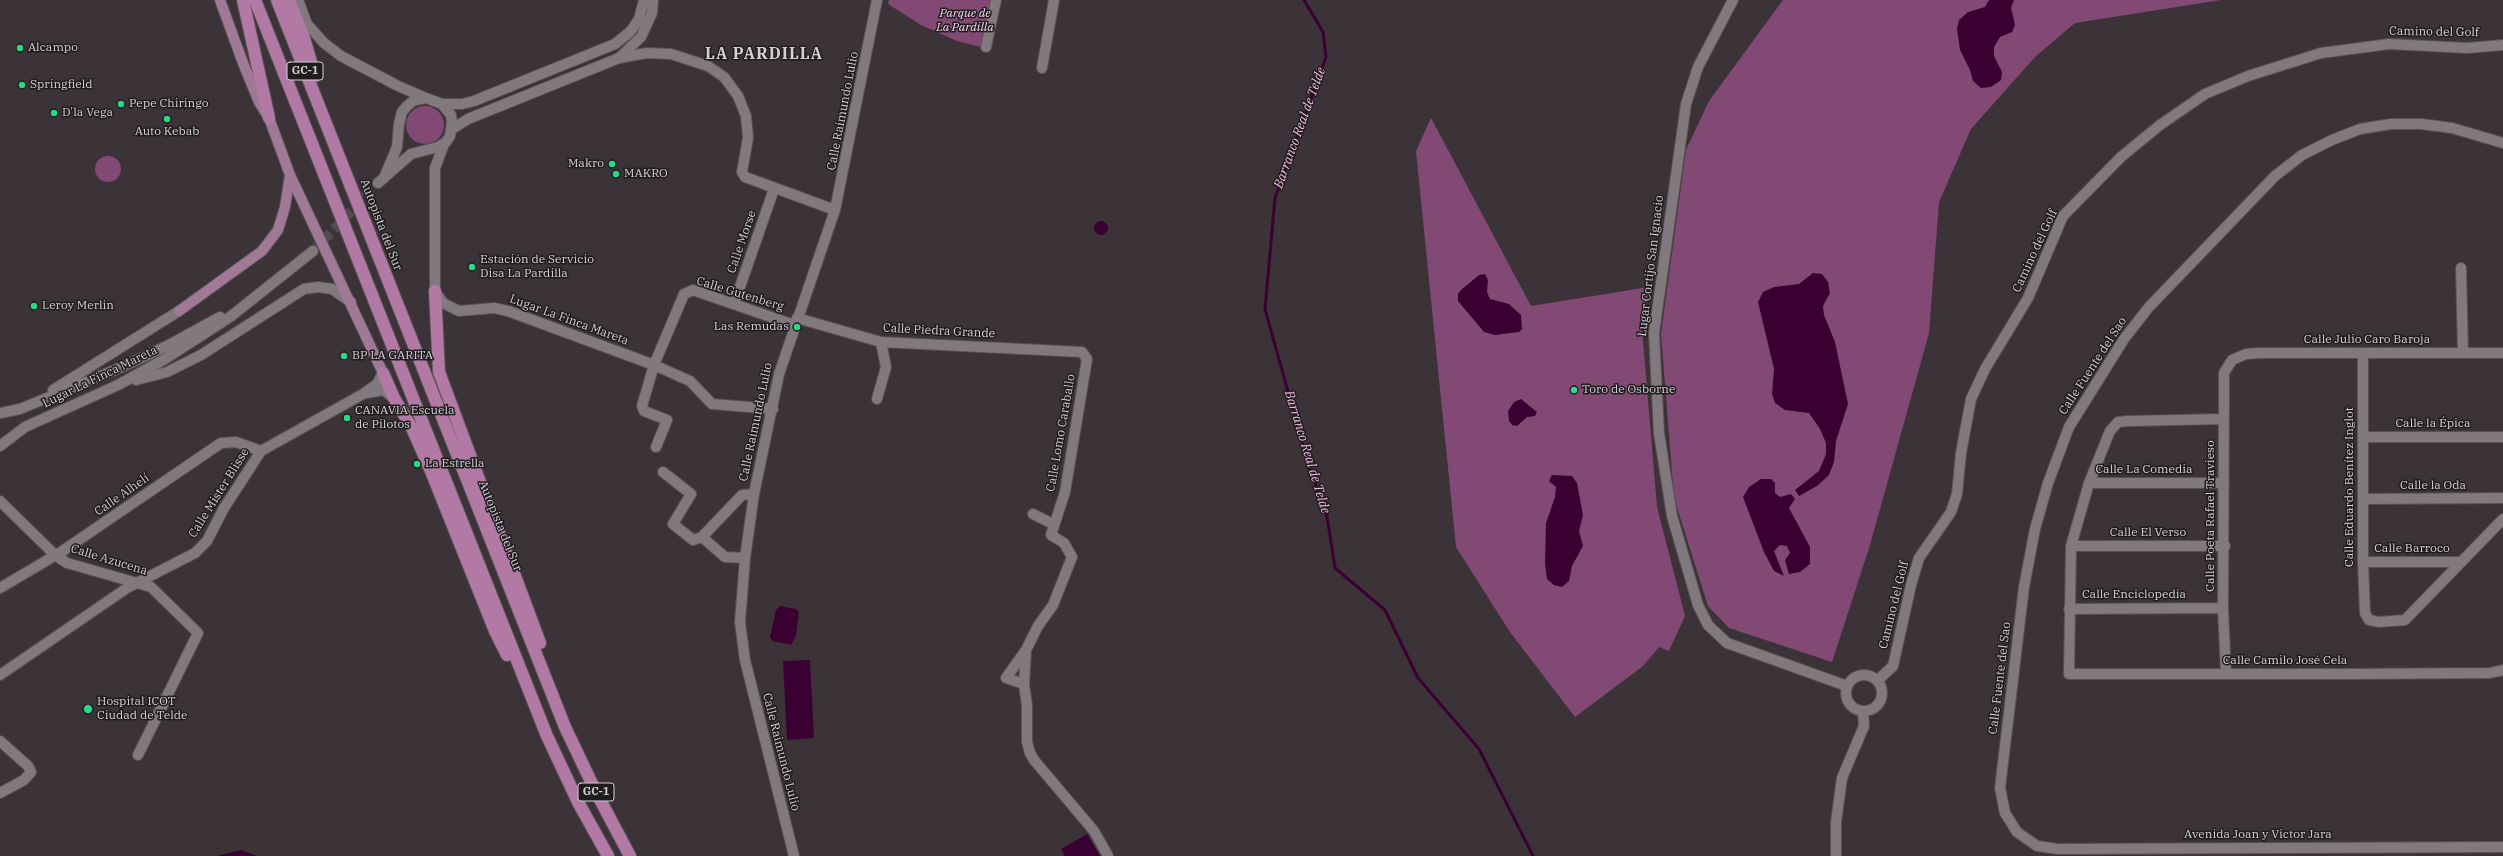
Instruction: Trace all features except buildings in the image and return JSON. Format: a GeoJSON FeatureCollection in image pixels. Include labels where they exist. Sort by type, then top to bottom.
{"type":"FeatureCollection","features":[{"type":"Feature","properties":{"kind":"highway"},"geometry":{"type":"LineString","coordinates":[[242,0],[269,118]]}},
{"type":"Feature","properties":{"kind":"highway","name":"GC-1"},"geometry":{"type":"LineString","coordinates":[[255,0],[547,736],[578,802],[608,856]]}},
{"type":"Feature","properties":{"kind":"highway","name":"Autopista del Sur"},"geometry":{"type":"LineString","coordinates":[[277,0],[566,727],[596,792],[630,856]]}},
{"type":"Feature","properties":{"kind":"highway"},"geometry":{"type":"LineString","coordinates":[[289,0],[304,38],[333,141]]}},
{"type":"Feature","properties":{"kind":"highway"},"geometry":{"type":"LineString","coordinates":[[435,291],[439,372],[532,617],[566,727]]}},
{"type":"Feature","properties":{"kind":"highway"},"geometry":{"type":"LineString","coordinates":[[384,373],[394,398],[412,428],[495,630],[547,736]]}},
{"type":"Feature","properties":{"kind":"main road"},"geometry":{"type":"LineString","coordinates":[[220,0],[259,102],[269,118],[290,175],[352,302],[384,373]]}},
{"type":"Feature","properties":{"kind":"main road"},"geometry":{"type":"LineString","coordinates":[[179,311],[262,250],[278,230],[285,207],[290,175]]}},
{"type":"Feature","properties":{"kind":"street"},"geometry":{"type":"LineString","coordinates":[[298,0],[307,24],[324,43],[341,56],[398,86],[442,104],[462,104],[474,101],[615,44],[631,31],[639,18],[644,0]]}},
{"type":"Feature","properties":{"kind":"street"},"geometry":{"type":"LineString","coordinates":[[619,58],[640,38],[652,13],[653,0]]}},
{"type":"Feature","properties":{"kind":"street","name":"Calle Raimundo Lulio"},"geometry":{"type":"LineString","coordinates":[[794,856],[744,660],[740,622],[745,558],[754,494],[778,374],[795,321],[835,210],[877,0]]}},
{"type":"Feature","properties":{"kind":"street"},"geometry":{"type":"LineString","coordinates":[[986,47],[996,0]]}},
{"type":"Feature","properties":{"kind":"street"},"geometry":{"type":"LineString","coordinates":[[1042,68],[1054,0]]}},
{"type":"Feature","properties":{"kind":"street","name":"Lugar Cortijo San Ignacio"},"geometry":{"type":"LineString","coordinates":[[1734,0],[1698,67],[1686,104],[1654,333],[1659,433],[1672,516],[1698,605],[1708,625],[1727,643],[1847,686]]}},
{"type":"Feature","properties":{"kind":"street","name":"Camino del Golf"},"geometry":{"type":"LineString","coordinates":[[1877,681],[1893,666],[1911,585],[1919,558],[1951,512],[1957,494],[1961,454],[1971,400],[1985,368],[2028,298],[2063,216],[2121,157],[2160,125],[2205,94],[2248,76],[2321,53],[2389,44],[2468,48],[2503,45]]}},
{"type":"Feature","properties":{"kind":"street"},"geometry":{"type":"LineString","coordinates":[[435,291],[435,168],[444,144],[452,129],[468,119],[619,58],[647,53],[671,54],[708,66],[724,77],[738,96],[746,116],[748,138],[742,172],[745,177],[774,189],[835,210]]}},
{"type":"Feature","properties":{"kind":"street"},"geometry":{"type":"LineString","coordinates":[[426,98],[413,102],[402,112],[397,147],[381,180],[411,154],[444,144]]}},
{"type":"Feature","properties":{"kind":"street"},"geometry":{"type":"LineString","coordinates":[[442,104],[451,115],[452,129]]}},
{"type":"Feature","properties":{"kind":"street","name":"Calle Fuente del Sao"},"geometry":{"type":"LineString","coordinates":[[2017,832],[2005,813],[2000,788],[2024,587],[2035,529],[2048,482],[2069,427],[2124,339],[2148,307],[2275,176],[2302,155],[2360,129],[2391,124],[2421,124],[2452,128],[2503,143]]}},
{"type":"Feature","properties":{"kind":"street","name":"Calle Morse"},"geometry":{"type":"LineString","coordinates":[[734,304],[774,189]]}},
{"type":"Feature","properties":{"kind":"street","name":"Lugar La Finca Mareta"},"geometry":{"type":"LineString","coordinates":[[0,446],[25,428],[118,385],[196,340],[230,317],[313,251]]}},
{"type":"Feature","properties":{"kind":"street"},"geometry":{"type":"LineString","coordinates":[[2461,268],[2463,353]]}},
{"type":"Feature","properties":{"kind":"street","name":"Lugar La Finca Mareta"},"geometry":{"type":"LineString","coordinates":[[0,413],[20,409],[40,399],[122,367],[169,345],[269,286]]}},
{"type":"Feature","properties":{"kind":"street"},"geometry":{"type":"LineString","coordinates":[[118,385],[167,372],[201,355],[304,289],[318,287],[332,289],[352,302]]}},
{"type":"Feature","properties":{"kind":"street","name":"Calle Gutenberg"},"geometry":{"type":"LineString","coordinates":[[654,365],[684,294],[689,290],[795,321]]}},
{"type":"Feature","properties":{"kind":"street","name":"Lugar La Finca Mareta"},"geometry":{"type":"LineString","coordinates":[[435,291],[443,303],[459,311],[494,308],[508,311],[654,365],[690,381],[712,404],[772,408]]}},
{"type":"Feature","properties":{"kind":"street"},"geometry":{"type":"LineString","coordinates":[[40,399],[179,311]]}},
{"type":"Feature","properties":{"kind":"street","name":"Calle Piedra Grande"},"geometry":{"type":"LineString","coordinates":[[795,321],[881,342],[1082,352]]}},
{"type":"Feature","properties":{"kind":"street"},"geometry":{"type":"LineString","coordinates":[[877,399],[886,367],[881,342]]}},
{"type":"Feature","properties":{"kind":"street","name":"Calle Lomo Caraballo"},"geometry":{"type":"LineString","coordinates":[[1053,524],[1065,492],[1068,477],[1087,359],[1082,352]]}},
{"type":"Feature","properties":{"kind":"street","name":"Calle Julio Caro Baroja"},"geometry":{"type":"LineString","coordinates":[[2232,360],[2246,354],[2259,353],[2503,352]]}},
{"type":"Feature","properties":{"kind":"street","name":"Calle Eduardo Benítez Inglot"},"geometry":{"type":"LineString","coordinates":[[2363,353],[2363,562],[2365,613],[2369,620],[2379,622],[2406,620],[2461,562]]}},
{"type":"Feature","properties":{"kind":"street","name":"Calle Poeta Rafael Travieso"},"geometry":{"type":"LineString","coordinates":[[2226,674],[2223,608],[2225,546],[2224,372],[2232,360]]}},
{"type":"Feature","properties":{"kind":"street"},"geometry":{"type":"LineString","coordinates":[[654,365],[642,406],[644,411],[667,420],[656,447]]}},
{"type":"Feature","properties":{"kind":"street","name":"Calle Mister Blisse"},"geometry":{"type":"LineString","coordinates":[[0,675],[126,588],[139,583],[196,553],[207,541],[224,508],[261,451],[363,394],[377,384],[384,373]]}},
{"type":"Feature","properties":{"kind":"street","name":"Calle Mister Blisse"},"geometry":{"type":"LineString","coordinates":[[363,394],[383,390],[394,398]]}},
{"type":"Feature","properties":{"kind":"street"},"geometry":{"type":"LineString","coordinates":[[2069,609],[2070,546],[2089,483],[2110,431],[2118,422],[2224,420]]}},
{"type":"Feature","properties":{"kind":"street","name":"Calle la Épica"},"geometry":{"type":"LineString","coordinates":[[2364,438],[2503,437]]}},
{"type":"Feature","properties":{"kind":"street","name":"Calle Alhelí"},"geometry":{"type":"LineString","coordinates":[[0,588],[55,555],[221,443],[236,442],[261,451]]}},
{"type":"Feature","properties":{"kind":"street"},"geometry":{"type":"LineString","coordinates":[[663,472],[691,494],[673,524],[694,540],[702,537],[742,495],[754,494]]}},
{"type":"Feature","properties":{"kind":"street","name":"Calle La Comedia"},"geometry":{"type":"LineString","coordinates":[[2089,483],[2224,483]]}},
{"type":"Feature","properties":{"kind":"street","name":"Calle la Oda"},"geometry":{"type":"LineString","coordinates":[[2363,499],[2503,498]]}},
{"type":"Feature","properties":{"kind":"street","name":"Calle Azucena"},"geometry":{"type":"LineString","coordinates":[[0,501],[55,555],[66,562],[151,587],[198,633],[138,755]]}},
{"type":"Feature","properties":{"kind":"street"},"geometry":{"type":"LineString","coordinates":[[1024,684],[1006,678],[1026,650],[1038,626],[1053,605],[1072,557],[1064,543],[1051,535],[1053,524],[1033,514]]}},
{"type":"Feature","properties":{"kind":"street"},"geometry":{"type":"LineString","coordinates":[[2461,562],[2503,519]]}},
{"type":"Feature","properties":{"kind":"street"},"geometry":{"type":"LineString","coordinates":[[702,537],[725,557],[745,558]]}},
{"type":"Feature","properties":{"kind":"street","name":"Calle El Verso"},"geometry":{"type":"LineString","coordinates":[[2070,546],[2225,546]]}},
{"type":"Feature","properties":{"kind":"street","name":"Calle Barroco"},"geometry":{"type":"LineString","coordinates":[[2363,562],[2461,562]]}},
{"type":"Feature","properties":{"kind":"street","name":"Calle Enciclopedia"},"geometry":{"type":"LineString","coordinates":[[2069,609],[2223,608]]}},
{"type":"Feature","properties":{"kind":"street","name":"Calle Camilo José Cela"},"geometry":{"type":"LineString","coordinates":[[2069,609],[2069,674],[2466,673],[2502,670]]}},
{"type":"Feature","properties":{"kind":"street"},"geometry":{"type":"LineString","coordinates":[[1026,650],[1024,684],[1027,706],[1027,742],[1030,753],[1094,832],[1108,856]]}},
{"type":"Feature","properties":{"kind":"street"},"geometry":{"type":"LineString","coordinates":[[1864,675],[1877,681],[1881,686],[1882,698],[1875,708],[1863,711],[1857,710],[1847,700],[1847,686],[1851,680],[1864,675]]}},
{"type":"Feature","properties":{"kind":"street"},"geometry":{"type":"LineString","coordinates":[[1836,856],[1836,822],[1842,778],[1864,726],[1863,711]]}},
{"type":"Feature","properties":{"kind":"street"},"geometry":{"type":"LineString","coordinates":[[0,741],[28,766],[31,772],[24,780],[0,793]]}},
{"type":"Feature","properties":{"kind":"street","name":"Avenida Joan y Victor Jara"},"geometry":{"type":"LineString","coordinates":[[2017,832],[2036,846],[2058,849],[2503,847]]}},
{"type":"Feature","properties":{"kind":"green space","name":"Parque de La Pardilla"},"geometry":{"type":"Polygon","coordinates":[[[889,0],[990,0],[981,47],[957,41],[921,25],[888,4],[889,0]]]}},
{"type":"Feature","properties":{"kind":"green space"},"geometry":{"type":"Polygon","coordinates":[[[1783,0],[2221,0],[2075,23],[2035,57],[1971,129],[1939,202],[1929,333],[1870,545],[1832,662],[1729,628],[1708,606],[1674,498],[1661,334],[1686,150],[1709,101],[1783,0]]]}},
{"type":"Feature","properties":{"kind":"green space"},"geometry":{"type":"Polygon","coordinates":[[[425,106],[435,109],[441,115],[444,125],[441,135],[435,141],[425,144],[415,141],[409,135],[406,125],[409,115],[415,109],[425,106]]]}},
{"type":"Feature","properties":{"kind":"green space"},"geometry":{"type":"Polygon","coordinates":[[[1431,118],[1531,306],[1649,287],[1642,329],[1657,507],[1685,616],[1669,651],[1659,647],[1643,666],[1575,717],[1510,632],[1456,547],[1416,151],[1431,118]]]}},
{"type":"Feature","properties":{"kind":"green space"},"geometry":{"type":"Polygon","coordinates":[[[108,156],[117,160],[121,169],[117,178],[108,182],[99,178],[95,169],[99,160],[108,156]]]}},
{"type":"Feature","properties":{"kind":"shaded area"},"geometry":{"type":"Polygon","coordinates":[[[1989,0],[2014,0],[2011,8],[2015,25],[2012,32],[2000,37],[1994,47],[1994,56],[2002,72],[2001,80],[1991,87],[1981,88],[1973,81],[1970,70],[1960,50],[1957,29],[1959,20],[1968,12],[1985,7],[1989,0]]]}},
{"type":"Feature","properties":{"kind":"shaded area"},"geometry":{"type":"Polygon","coordinates":[[[1101,221],[1106,223],[1108,228],[1106,233],[1101,235],[1096,233],[1094,228],[1096,223],[1101,221]]]}},
{"type":"Feature","properties":{"kind":"shaded area"},"geometry":{"type":"Polygon","coordinates":[[[1813,273],[1822,274],[1828,282],[1830,293],[1823,306],[1824,315],[1835,342],[1848,404],[1836,441],[1834,462],[1829,475],[1817,486],[1799,496],[1795,490],[1819,471],[1826,454],[1826,443],[1820,429],[1809,413],[1785,410],[1775,403],[1772,394],[1774,369],[1758,302],[1763,292],[1774,287],[1799,284],[1813,273]]]}},
{"type":"Feature","properties":{"kind":"shaded area"},"geometry":{"type":"Polygon","coordinates":[[[1485,274],[1488,280],[1487,292],[1490,299],[1509,304],[1521,315],[1522,329],[1519,332],[1495,335],[1484,332],[1458,301],[1458,294],[1461,290],[1479,275],[1485,274]]]}},
{"type":"Feature","properties":{"kind":"shaded area"},"geometry":{"type":"Polygon","coordinates":[[[1521,399],[1537,412],[1535,416],[1527,417],[1517,426],[1512,425],[1509,421],[1508,411],[1514,402],[1521,399]]]}},
{"type":"Feature","properties":{"kind":"shaded area"},"geometry":{"type":"Polygon","coordinates":[[[1552,475],[1572,476],[1577,483],[1583,515],[1579,531],[1583,546],[1572,566],[1569,581],[1562,587],[1554,585],[1547,579],[1545,564],[1546,523],[1555,497],[1556,487],[1549,481],[1552,475]]]}},
{"type":"Feature","properties":{"kind":"shaded area"},"geometry":{"type":"Polygon","coordinates":[[[1761,479],[1771,479],[1775,483],[1775,493],[1780,497],[1791,494],[1795,499],[1789,508],[1810,547],[1810,564],[1800,572],[1789,574],[1785,560],[1790,553],[1787,546],[1780,545],[1774,551],[1784,576],[1774,571],[1764,552],[1743,497],[1749,487],[1761,479]]]}},
{"type":"Feature","properties":{"kind":"shaded area"},"geometry":{"type":"Polygon","coordinates":[[[780,606],[796,609],[799,612],[796,636],[791,645],[773,641],[770,637],[776,610],[780,606]]]}},
{"type":"Feature","properties":{"kind":"shaded area"},"geometry":{"type":"Polygon","coordinates":[[[810,660],[814,738],[787,740],[783,661],[810,660]]]}},
{"type":"Feature","properties":{"kind":"shaded area"},"geometry":{"type":"Polygon","coordinates":[[[1087,834],[1100,856],[1065,856],[1061,849],[1087,834]]]}},
{"type":"Feature","properties":{"kind":"shaded area"},"geometry":{"type":"Polygon","coordinates":[[[241,850],[257,856],[217,856],[241,850]]]}},
{"type":"Feature","properties":{"kind":"waterway","name":"Barranco Real de Telde"},"geometry":{"type":"LineString","coordinates":[[1304,0],[1323,32],[1326,57],[1275,198],[1265,309],[1310,471],[1326,510],[1335,568],[1385,610],[1418,678],[1479,749],[1533,856]]}},
{"type":"Feature","properties":{"kind":"tunnel"},"geometry":{"type":"LineString","coordinates":[[313,251],[378,183]]}},
{"type":"Feature","properties":{"kind":"place","name":"Alcampo"},"geometry":{"type":"Point","coordinates":[20,48]}},
{"type":"Feature","properties":{"kind":"place","name":"Springfield"},"geometry":{"type":"Point","coordinates":[22,85]}},
{"type":"Feature","properties":{"kind":"place","name":"Pepe Chiringo"},"geometry":{"type":"Point","coordinates":[121,104]}},
{"type":"Feature","properties":{"kind":"place","name":"D'la Vega"},"geometry":{"type":"Point","coordinates":[54,113]}},
{"type":"Feature","properties":{"kind":"place","name":"Auto Kebab"},"geometry":{"type":"Point","coordinates":[167,119]}},
{"type":"Feature","properties":{"kind":"place","name":"Makro"},"geometry":{"type":"Point","coordinates":[612,164]}},
{"type":"Feature","properties":{"kind":"place","name":"MAKRO"},"geometry":{"type":"Point","coordinates":[616,174]}},
{"type":"Feature","properties":{"kind":"place","name":"Estación de Servicio Disa La Pardilla"},"geometry":{"type":"Point","coordinates":[472,267]}},
{"type":"Feature","properties":{"kind":"place","name":"Leroy Merlin"},"geometry":{"type":"Point","coordinates":[34,306]}},
{"type":"Feature","properties":{"kind":"place","name":"Las Remudas"},"geometry":{"type":"Point","coordinates":[797,327]}},
{"type":"Feature","properties":{"kind":"place","name":"BP LA GARITA"},"geometry":{"type":"Point","coordinates":[344,356]}},
{"type":"Feature","properties":{"kind":"place","name":"Toro de Osborne"},"geometry":{"type":"Point","coordinates":[1574,390]}},
{"type":"Feature","properties":{"kind":"place","name":"CANAVIA Escuela de Pilotos"},"geometry":{"type":"Point","coordinates":[347,418]}},
{"type":"Feature","properties":{"kind":"place","name":"La Estrella"},"geometry":{"type":"Point","coordinates":[417,464]}},
{"type":"Feature","properties":{"kind":"place","name":"Hospital ICOT Ciudad de Telde"},"geometry":{"type":"Point","coordinates":[88,709]}},
{"type":"Feature","properties":{"kind":"district","name":"LA PARDILLA"},"geometry":{"type":"Point","coordinates":[764,54]}}]}
